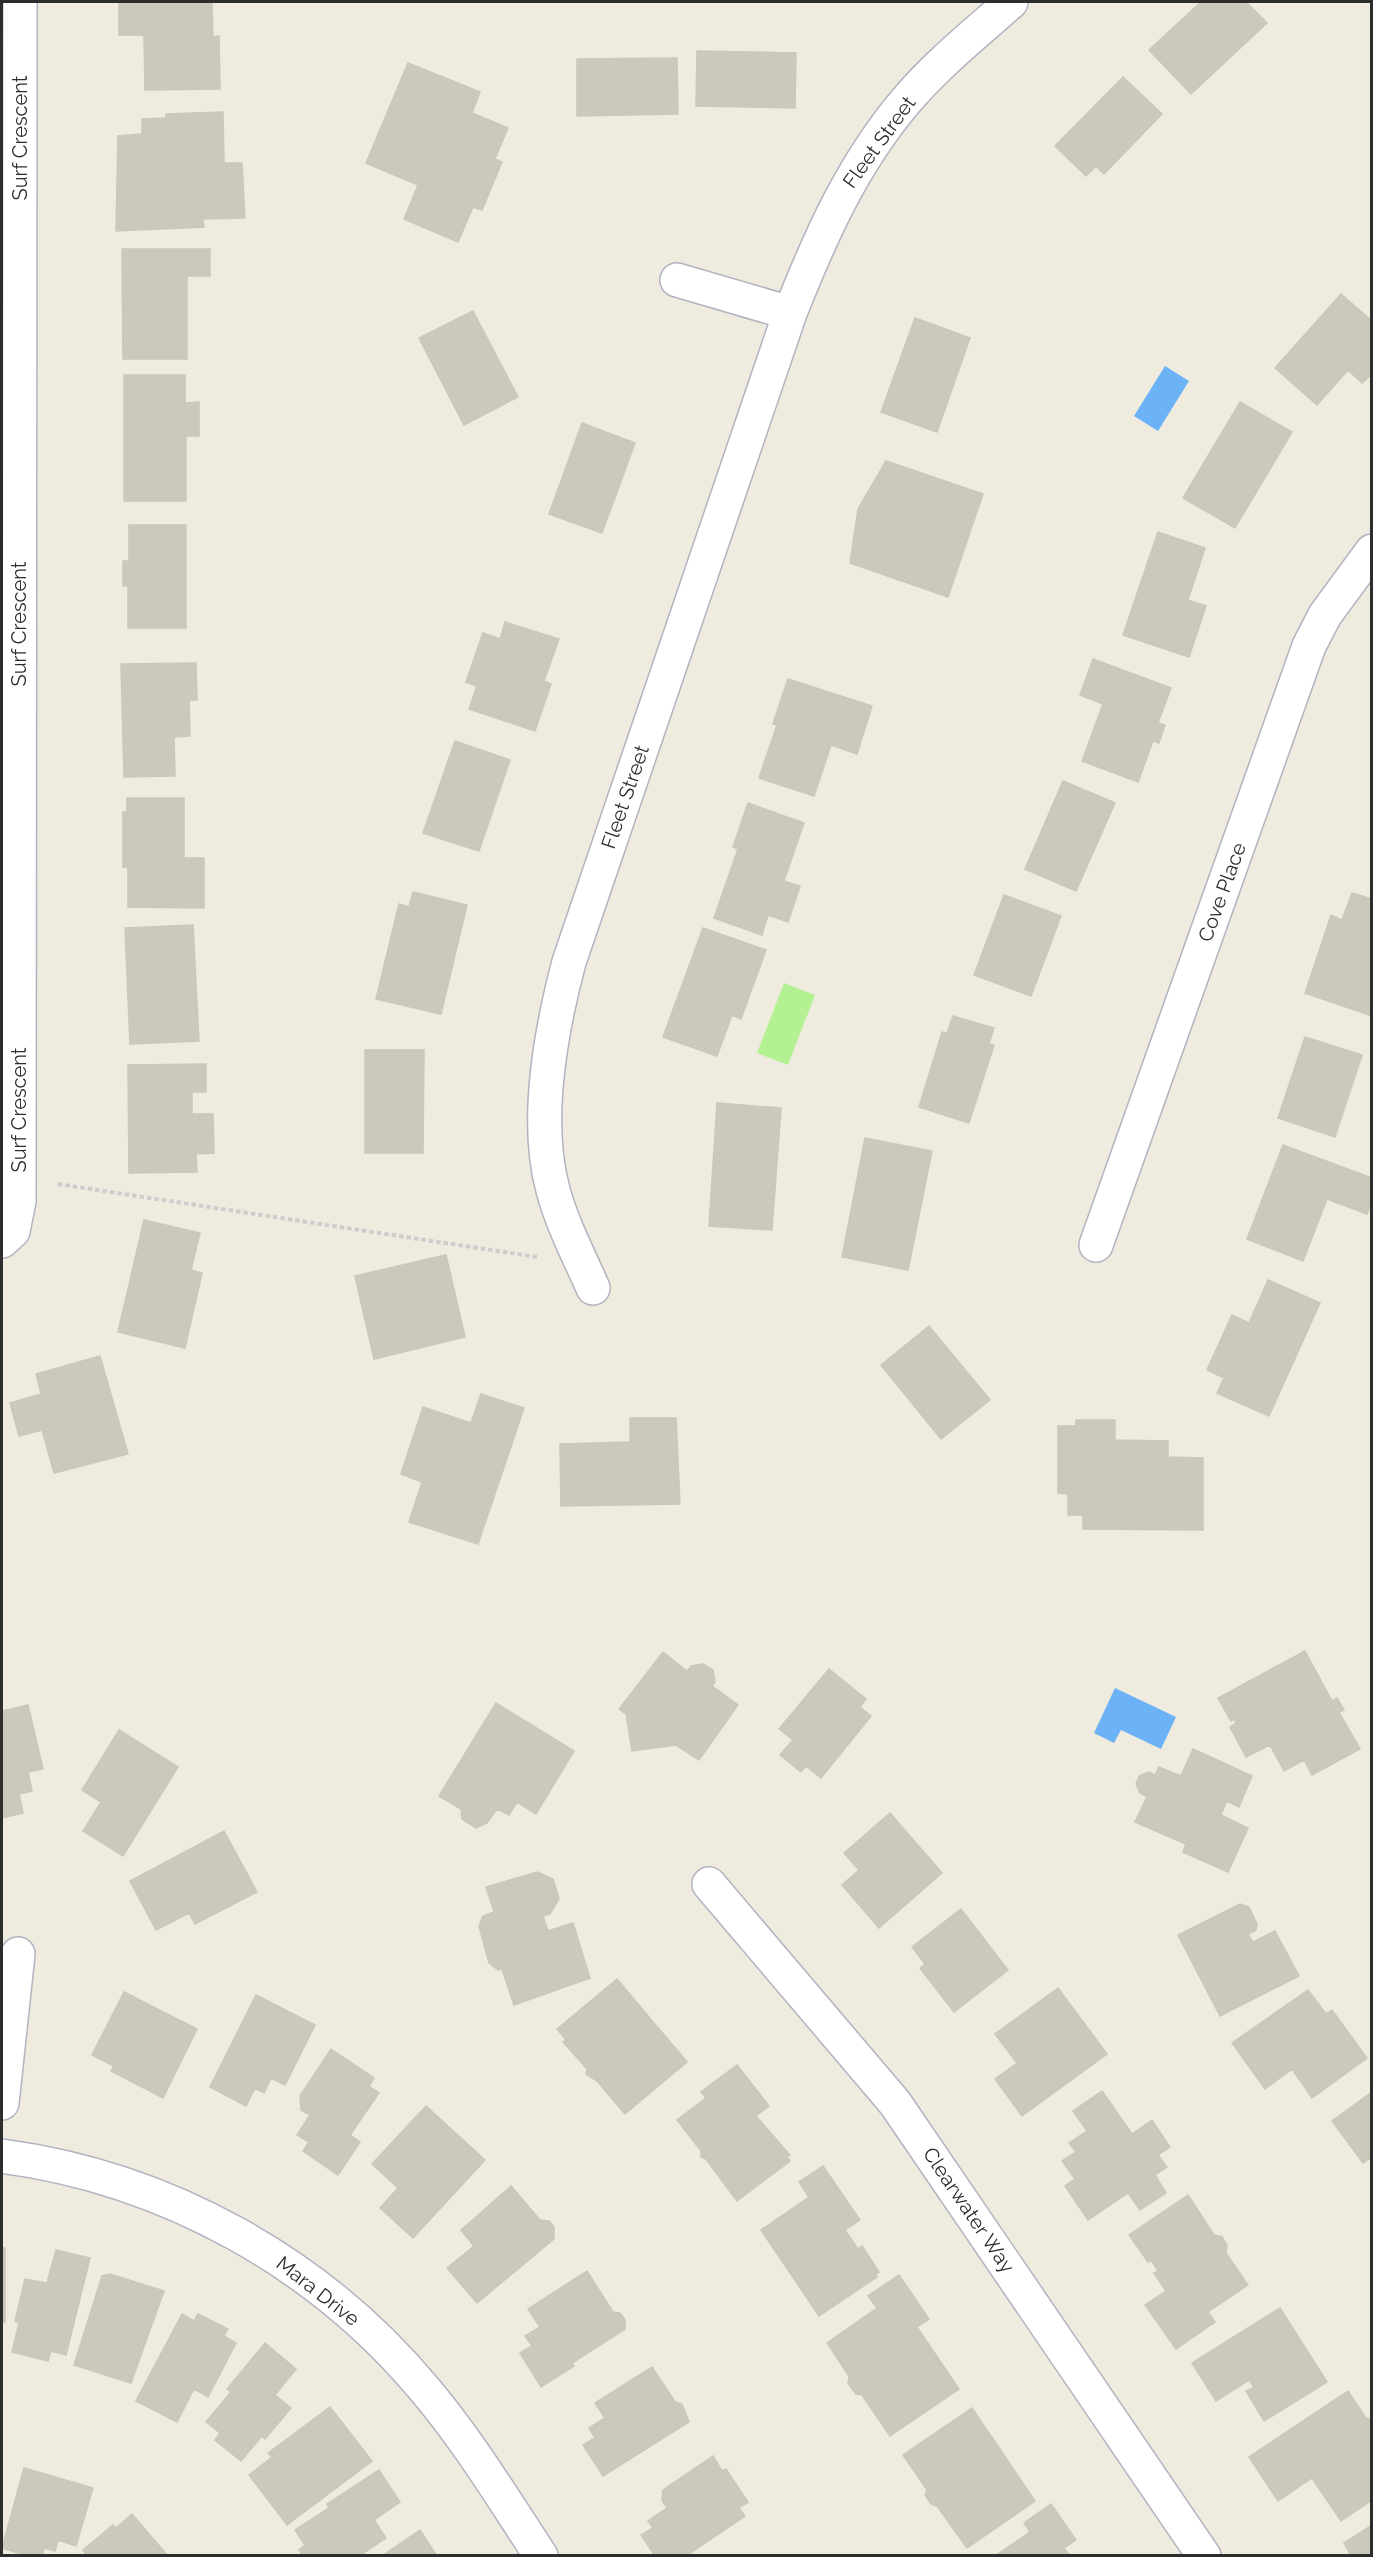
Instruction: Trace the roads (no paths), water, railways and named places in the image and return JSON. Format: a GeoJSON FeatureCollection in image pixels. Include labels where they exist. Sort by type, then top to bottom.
{"type":"FeatureCollection","features":[{"type":"Feature","properties":{"kind":"street","name":"Surf Crescent"},"geometry":{"type":"LineString","coordinates":[[2,1241],[13,1231],[17,1216],[19,1178],[20,2]]}},
{"type":"Feature","properties":{"kind":"street","name":"Fleet Street"},"geometry":{"type":"LineString","coordinates":[[593,1288],[559,1208],[549,1170],[546,1128],[548,1086],[562,988],[583,920],[790,313],[821,236],[840,196],[873,145],[923,82],[1011,2]]}},
{"type":"Feature","properties":{"kind":"street"},"geometry":{"type":"LineString","coordinates":[[677,280],[790,313]]}},
{"type":"Feature","properties":{"kind":"street","name":"Cove Place"},"geometry":{"type":"LineString","coordinates":[[1096,1245],[1309,646],[1325,615],[1371,551]]}},
{"type":"Feature","properties":{"kind":"street","name":"Clearwater Way"},"geometry":{"type":"LineString","coordinates":[[710,1884],[895,2103],[1204,2556]]}},
{"type":"Feature","properties":{"kind":"street"},"geometry":{"type":"LineString","coordinates":[[2,2103],[18,1954]]}},
{"type":"Feature","properties":{"kind":"street","name":"Mara Drive"},"geometry":{"type":"LineString","coordinates":[[2,2156],[92,2175],[181,2206],[257,2245],[313,2283],[387,2348],[426,2391],[464,2442],[541,2556]]}},
{"type":"Feature","properties":{"kind":"water"},"geometry":{"type":"Polygon","coordinates":[[[1165,366],[1189,381],[1158,431],[1134,416],[1165,366]]]}},
{"type":"Feature","properties":{"kind":"water"},"geometry":{"type":"Polygon","coordinates":[[[1115,1688],[1176,1717],[1161,1749],[1121,1730],[1114,1743],[1094,1733],[1115,1688]]]}}]}
